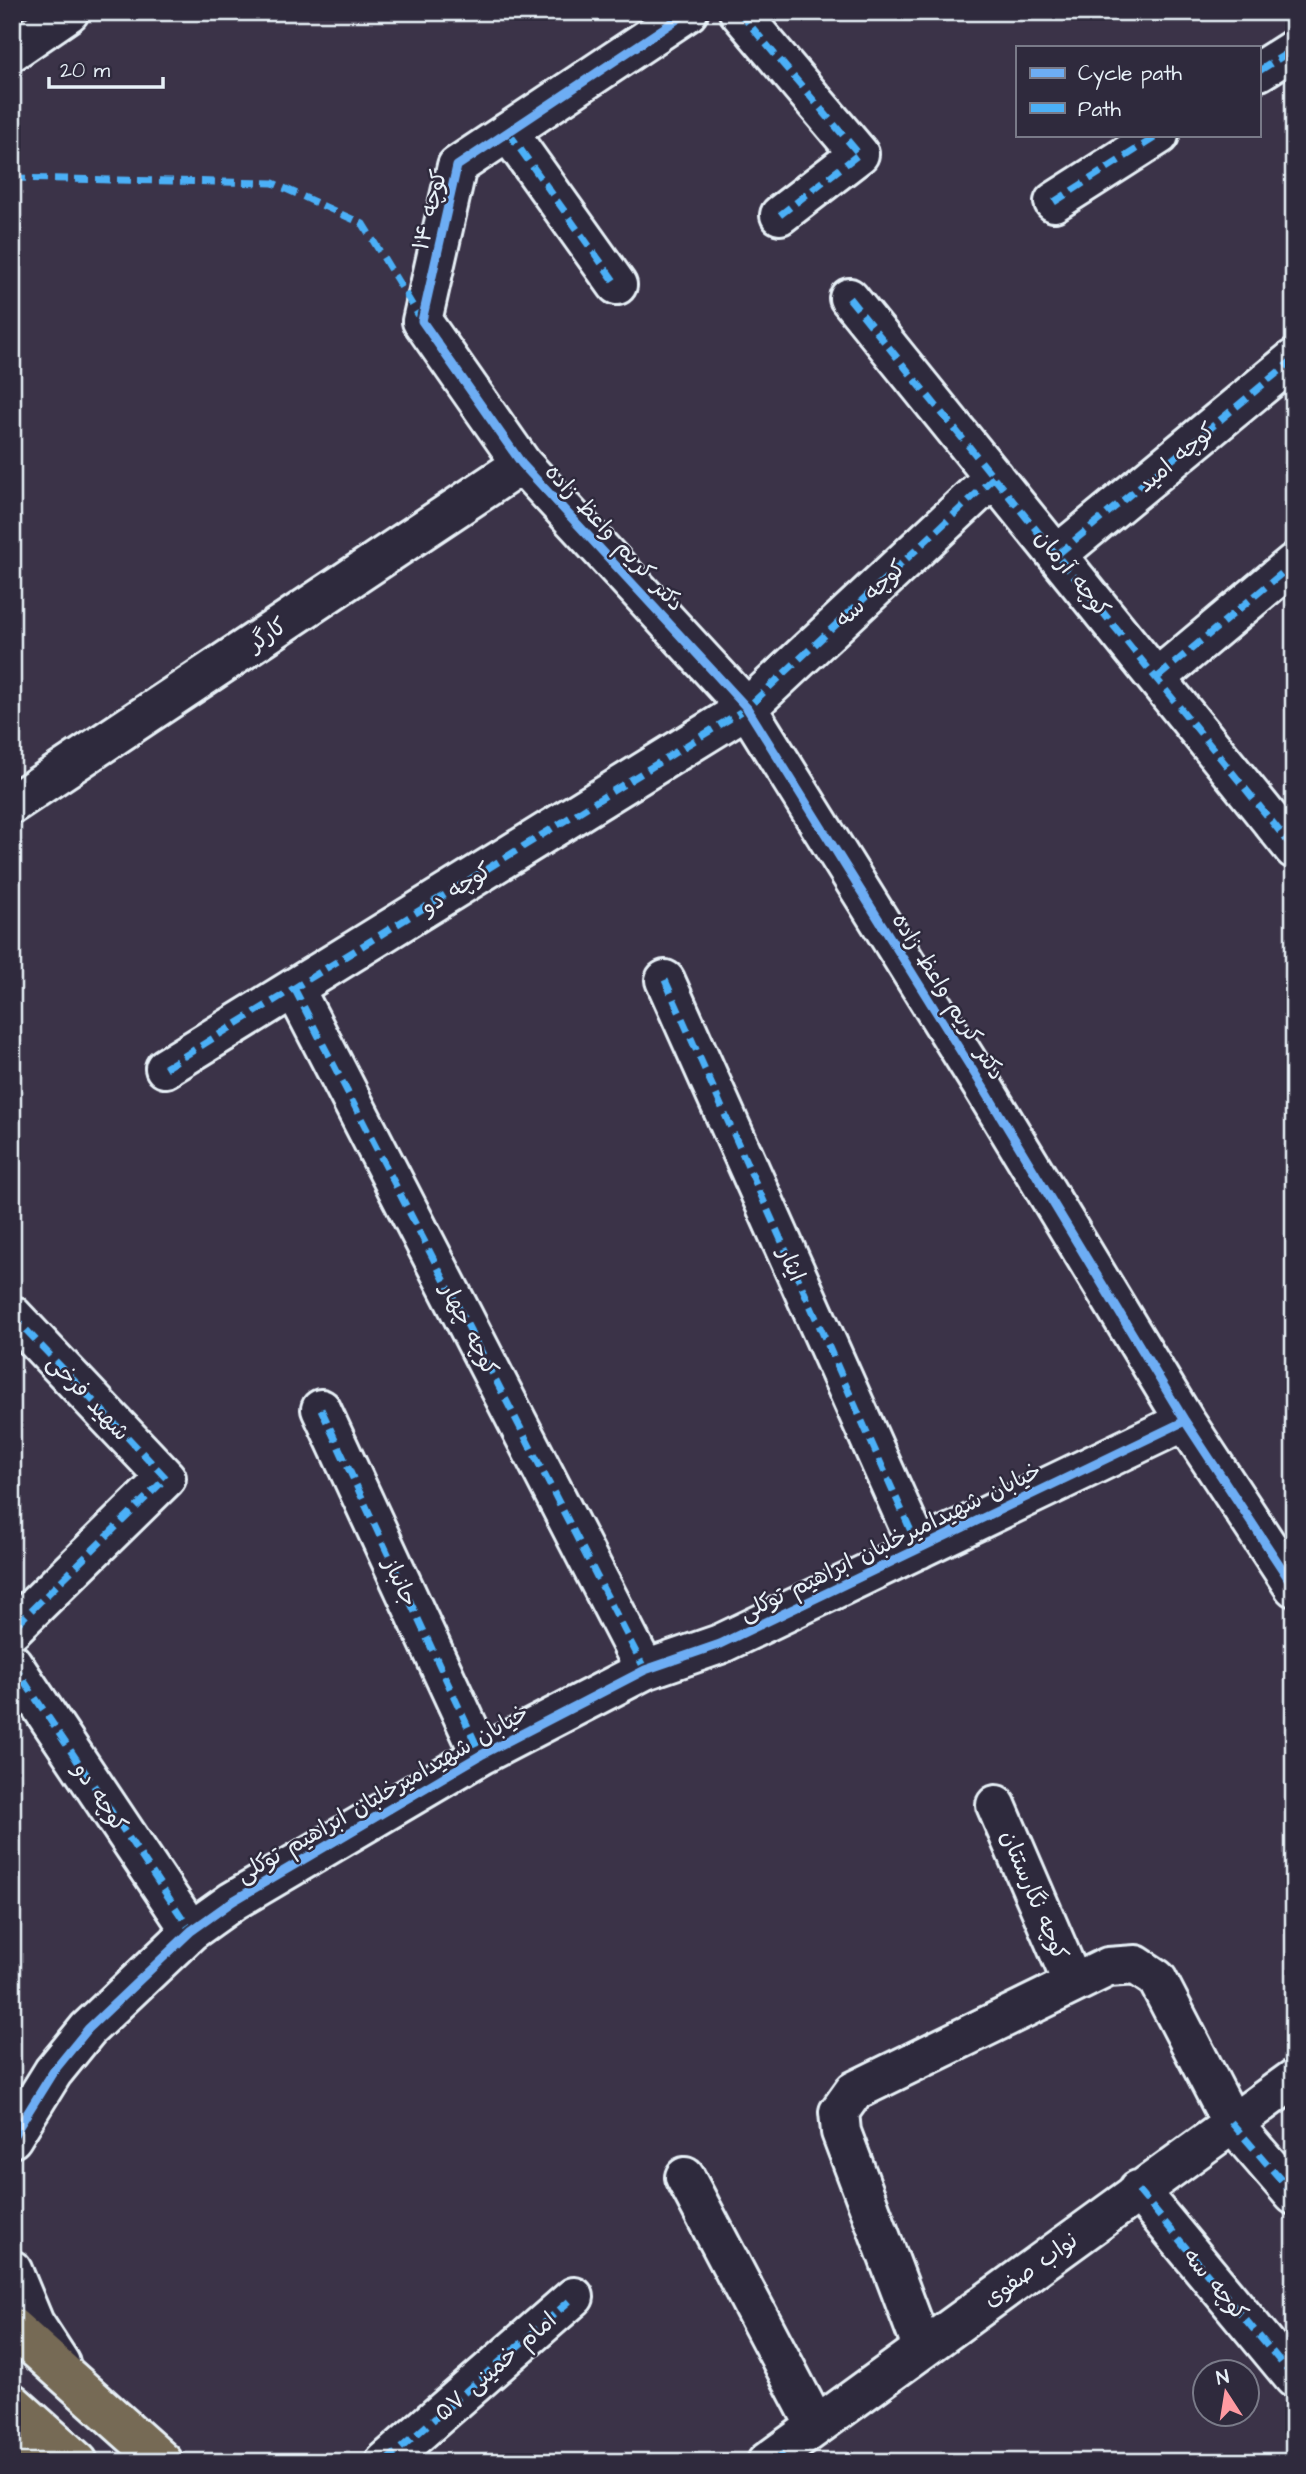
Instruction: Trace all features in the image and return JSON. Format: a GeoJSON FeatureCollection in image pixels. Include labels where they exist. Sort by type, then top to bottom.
{"type":"FeatureCollection","features":[{"type":"Feature","properties":{"kind":"main road"},"geometry":{"type":"LineString","coordinates":[[12,2327],[163,2462]]}},
{"type":"Feature","properties":{"kind":"main road"},"geometry":{"type":"LineString","coordinates":[[12,2403],[78,2462]]}},
{"type":"Feature","properties":{"kind":"main road"},"geometry":{"type":"LineString","coordinates":[[12,2460],[28,2457],[56,2462]]}},
{"type":"Feature","properties":{"kind":"street"},"geometry":{"type":"LineString","coordinates":[[12,51],[69,12]]}},
{"type":"Feature","properties":{"kind":"street","name":"کوچه ۱۴"},"geometry":{"type":"LineString","coordinates":[[522,464],[422,321],[457,166],[688,12]]}},
{"type":"Feature","properties":{"kind":"street"},"geometry":{"type":"LineString","coordinates":[[739,12],[859,155],[780,215]]}},
{"type":"Feature","properties":{"kind":"street"},"geometry":{"type":"LineString","coordinates":[[1260,70],[1294,49]]}},
{"type":"Feature","properties":{"kind":"street"},"geometry":{"type":"LineString","coordinates":[[508,132],[617,285]]}},
{"type":"Feature","properties":{"kind":"street"},"geometry":{"type":"LineString","coordinates":[[1054,202],[1158,136]]}},
{"type":"Feature","properties":{"kind":"street","name":"کوچه آرمان"},"geometry":{"type":"LineString","coordinates":[[849,298],[1158,677],[1294,849]]}},
{"type":"Feature","properties":{"kind":"street","name":"کوچه امید"},"geometry":{"type":"LineString","coordinates":[[1058,554],[1294,359]]}},
{"type":"Feature","properties":{"kind":"street","name":"دکتر کریم واعظ زاده"},"geometry":{"type":"LineString","coordinates":[[522,464],[747,708],[991,1098],[1185,1421],[1294,1587]]}},
{"type":"Feature","properties":{"kind":"street","name":"کارگر"},"geometry":{"type":"LineString","coordinates":[[12,804],[522,464]]}},
{"type":"Feature","properties":{"kind":"street","name":"کوچه سه"},"geometry":{"type":"LineString","coordinates":[[747,708],[994,477]]}},
{"type":"Feature","properties":{"kind":"street"},"geometry":{"type":"LineString","coordinates":[[1158,677],[1294,563]]}},
{"type":"Feature","properties":{"kind":"street","name":"کوچه دو"},"geometry":{"type":"LineString","coordinates":[[165,1068],[747,708]]}},
{"type":"Feature","properties":{"kind":"street","name":"ایثار"},"geometry":{"type":"LineString","coordinates":[[665,979],[919,1549]]}},
{"type":"Feature","properties":{"kind":"street","name":"کوچه چهار"},"geometry":{"type":"LineString","coordinates":[[294,988],[645,1670]]}},
{"type":"Feature","properties":{"kind":"street","name":"شهید فرخی"},"geometry":{"type":"LineString","coordinates":[[12,1315],[166,1478],[12,1629]]}},
{"type":"Feature","properties":{"kind":"street","name":"جانباز"},"geometry":{"type":"LineString","coordinates":[[321,1409],[481,1755]]}},
{"type":"Feature","properties":{"kind":"street","name":"خیابان شهیدامیرخلبان ابراهیم توکلی"},"geometry":{"type":"LineString","coordinates":[[13,2142],[53,2072],[88,2029],[191,1931],[233,1901],[481,1755],[645,1670],[720,1644],[1185,1421]]}},
{"type":"Feature","properties":{"kind":"street","name":"کوچه دو"},"geometry":{"type":"LineString","coordinates":[[12,1663],[191,1931]]}},
{"type":"Feature","properties":{"kind":"street","name":"کوچه نگارستتان"},"geometry":{"type":"LineString","coordinates":[[996,1805],[1073,1984]]}},
{"type":"Feature","properties":{"kind":"street"},"geometry":{"type":"LineString","coordinates":[[922,2347],[841,2132],[839,2112],[854,2091],[1108,1967],[1136,1965],[1157,1979],[1231,2122],[1294,2195]]}},
{"type":"Feature","properties":{"kind":"street","name":"نواب صفوی"},"geometry":{"type":"LineString","coordinates":[[778,2459],[816,2426],[922,2347],[1294,2079]]}},
{"type":"Feature","properties":{"kind":"street"},"geometry":{"type":"LineString","coordinates":[[685,2177],[816,2426]]}},
{"type":"Feature","properties":{"kind":"street","name":"کوچه سه"},"geometry":{"type":"LineString","coordinates":[[1138,2190],[1294,2378]]}},
{"type":"Feature","properties":{"kind":"street"},"geometry":{"type":"LineString","coordinates":[[12,2270],[34,2323],[71,2379]]}},
{"type":"Feature","properties":{"kind":"street","name":"امام خمینی ۵۷"},"geometry":{"type":"LineString","coordinates":[[385,2462],[573,2297]]}},
{"type":"Feature","properties":{"kind":"marked path"},"geometry":{"type":"LineString","coordinates":[[739,12],[859,154],[780,215]]}},
{"type":"Feature","properties":{"kind":"marked path"},"geometry":{"type":"LineString","coordinates":[[1260,70],[1294,49]]}},
{"type":"Feature","properties":{"kind":"marked path"},"geometry":{"type":"LineString","coordinates":[[508,132],[617,285]]}},
{"type":"Feature","properties":{"kind":"marked path"},"geometry":{"type":"LineString","coordinates":[[1054,202],[1157,136]]}},
{"type":"Feature","properties":{"kind":"marked path"},"geometry":{"type":"LineString","coordinates":[[12,178],[273,183],[363,224],[422,321]]}},
{"type":"Feature","properties":{"kind":"marked path"},"geometry":{"type":"LineString","coordinates":[[849,298],[1294,849]]}},
{"type":"Feature","properties":{"kind":"marked path"},"geometry":{"type":"LineString","coordinates":[[1058,554],[1294,359]]}},
{"type":"Feature","properties":{"kind":"marked path"},"geometry":{"type":"LineString","coordinates":[[165,1068],[747,708],[994,477]]}},
{"type":"Feature","properties":{"kind":"marked path"},"geometry":{"type":"LineString","coordinates":[[1158,677],[1294,563]]}},
{"type":"Feature","properties":{"kind":"marked path"},"geometry":{"type":"LineString","coordinates":[[665,980],[919,1549]]}},
{"type":"Feature","properties":{"kind":"marked path"},"geometry":{"type":"LineString","coordinates":[[294,988],[645,1670]]}},
{"type":"Feature","properties":{"kind":"marked path"},"geometry":{"type":"LineString","coordinates":[[12,1315],[166,1478],[12,1629]]}},
{"type":"Feature","properties":{"kind":"marked path"},"geometry":{"type":"LineString","coordinates":[[321,1409],[481,1755]]}},
{"type":"Feature","properties":{"kind":"marked path"},"geometry":{"type":"LineString","coordinates":[[12,1663],[191,1931]]}},
{"type":"Feature","properties":{"kind":"marked path"},"geometry":{"type":"LineString","coordinates":[[1231,2122],[1294,2195]]}},
{"type":"Feature","properties":{"kind":"marked path"},"geometry":{"type":"LineString","coordinates":[[1138,2190],[1294,2378]]}},
{"type":"Feature","properties":{"kind":"marked path"},"geometry":{"type":"LineString","coordinates":[[385,2462],[574,2297]]}},
{"type":"Feature","properties":{"kind":"marked path"},"geometry":{"type":"LineString","coordinates":[[779,2453],[786,2462]]}},
{"type":"Feature","properties":{"kind":"cycle path"},"geometry":{"type":"LineString","coordinates":[[688,12],[457,166],[422,321],[522,464],[747,708],[983,1087],[1185,1421],[1294,1587]]}},
{"type":"Feature","properties":{"kind":"cycle path"},"geometry":{"type":"LineString","coordinates":[[12,2138],[53,2072],[88,2029],[191,1931],[233,1901],[481,1755],[645,1670],[720,1644],[1185,1421]]}}]}
